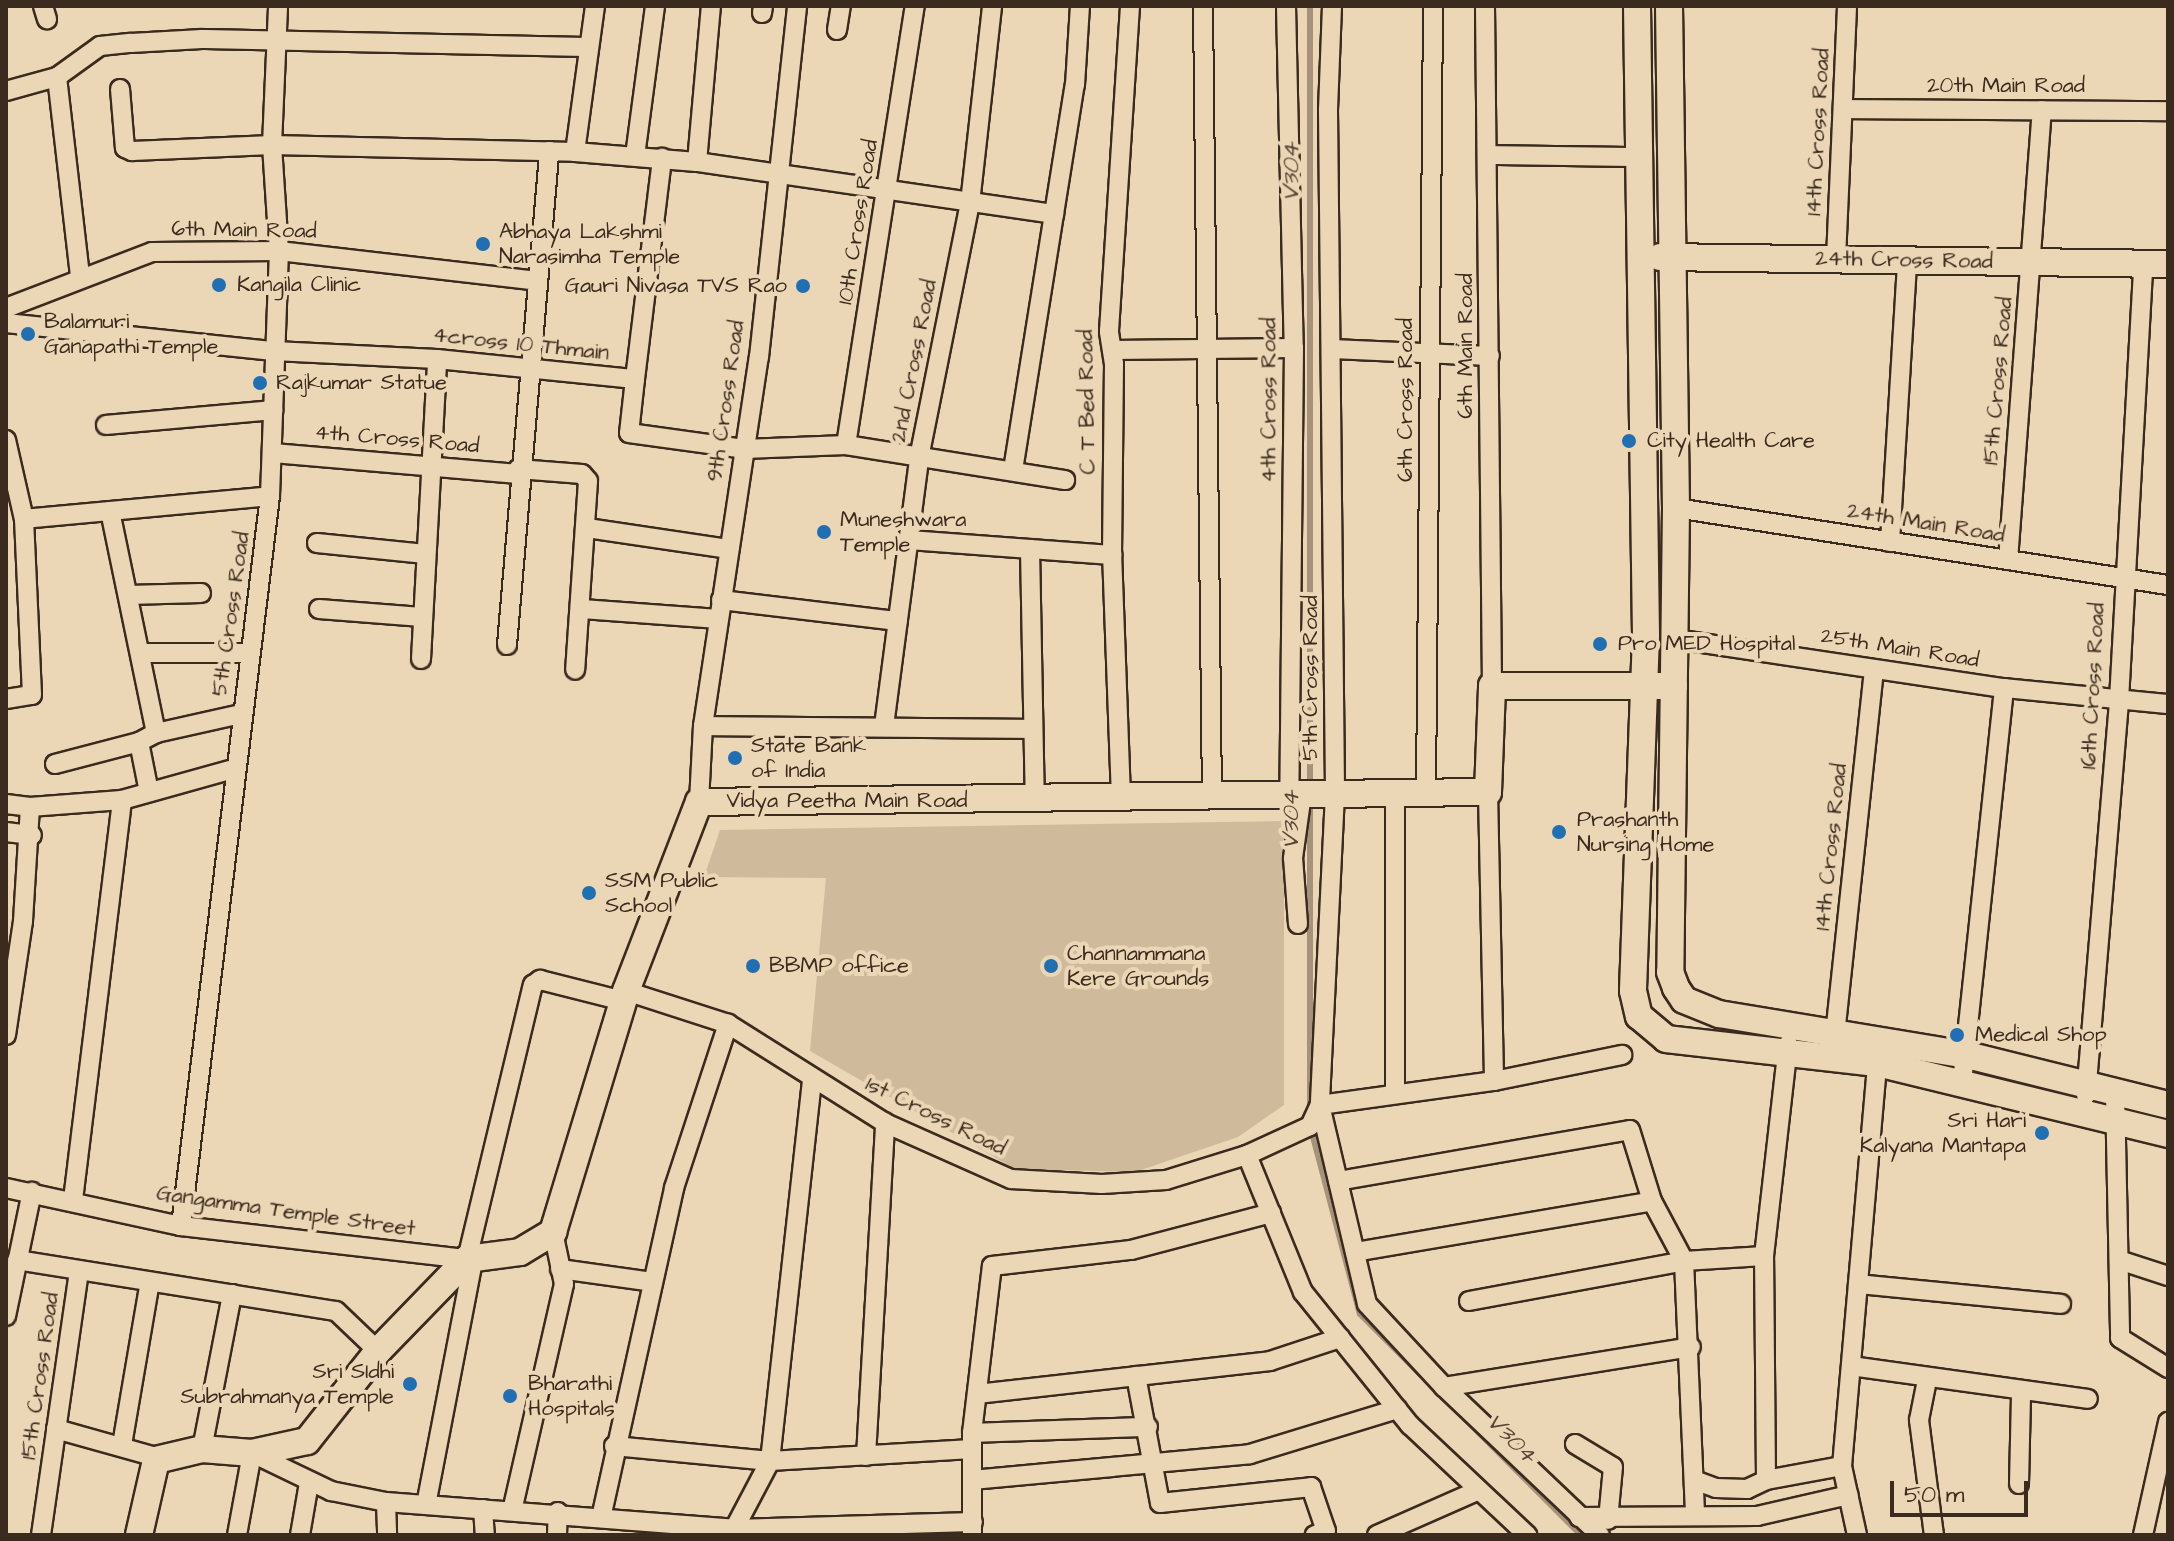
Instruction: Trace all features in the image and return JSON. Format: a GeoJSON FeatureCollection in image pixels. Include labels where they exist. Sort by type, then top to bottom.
{"type":"FeatureCollection","features":[{"type":"Feature","properties":{"kind":"main road"},"geometry":{"type":"LineString","coordinates":[[1637,6],[1645,686],[1633,991],[1639,1016],[1654,1040],[1832,1059],[1879,1051],[1967,1055],[2086,1098]]}},
{"type":"Feature","properties":{"kind":"main road"},"geometry":{"type":"LineString","coordinates":[[1669,6],[1675,257],[1676,508],[1670,972],[1676,988],[1695,1006],[1835,1031],[1962,1082],[2114,1104],[2168,1105]]}},
{"type":"Feature","properties":{"kind":"main road","name":"24th Cross Road"},"geometry":{"type":"LineString","coordinates":[[1641,256],[2156,264]]}},
{"type":"Feature","properties":{"kind":"main road"},"geometry":{"type":"LineString","coordinates":[[1488,792],[1492,686],[1674,686]]}},
{"type":"Feature","properties":{"kind":"main road","name":"Vidya Peetha Main Road"},"geometry":{"type":"LineString","coordinates":[[553,1232],[624,996],[699,802],[1212,798],[1488,792]]}},
{"type":"Feature","properties":{"kind":"main road"},"geometry":{"type":"LineString","coordinates":[[2114,1104],[2168,1134]]}},
{"type":"Feature","properties":{"kind":"main road"},"geometry":{"type":"LineString","coordinates":[[139,1535],[150,1473],[159,1458],[202,1449],[252,1453],[307,1441],[378,1351],[467,1259],[520,1252],[553,1232]]}},
{"type":"Feature","properties":{"kind":"street","name":"5th Cross Road"},"geometry":{"type":"LineString","coordinates":[[181,1226],[233,769],[270,496],[279,251],[272,145],[278,6]]}},
{"type":"Feature","properties":{"kind":"street"},"geometry":{"type":"LineString","coordinates":[[575,152],[595,6]]}},
{"type":"Feature","properties":{"kind":"street"},"geometry":{"type":"LineString","coordinates":[[635,156],[655,6]]}},
{"type":"Feature","properties":{"kind":"street"},"geometry":{"type":"LineString","coordinates":[[697,162],[711,6]]}},
{"type":"Feature","properties":{"kind":"street","name":"9th Cross Road"},"geometry":{"type":"LineString","coordinates":[[699,802],[703,726],[759,357],[775,176],[797,6]]}},
{"type":"Feature","properties":{"kind":"street"},"geometry":{"type":"LineString","coordinates":[[837,30],[841,6]]}},
{"type":"Feature","properties":{"kind":"street","name":"10th Cross Road"},"geometry":{"type":"LineString","coordinates":[[846,445],[889,188],[915,6]]}},
{"type":"Feature","properties":{"kind":"street","name":"2nd Cross Road"},"geometry":{"type":"LineString","coordinates":[[884,726],[920,453],[970,203],[992,6]]}},
{"type":"Feature","properties":{"kind":"street"},"geometry":{"type":"LineString","coordinates":[[1013,470],[1075,85],[1080,6]]}},
{"type":"Feature","properties":{"kind":"street","name":"C T Bed Road"},"geometry":{"type":"LineString","coordinates":[[1121,798],[1112,555],[1112,350],[1109,331],[1130,6]]}},
{"type":"Feature","properties":{"kind":"street"},"geometry":{"type":"LineString","coordinates":[[1203,6],[1212,798]]}},
{"type":"Feature","properties":{"kind":"street","name":"4th Cross Road"},"geometry":{"type":"LineString","coordinates":[[1286,6],[1294,348],[1310,794]]}},
{"type":"Feature","properties":{"kind":"street","name":"5th Cross Road"},"geometry":{"type":"LineString","coordinates":[[1332,6],[1332,349],[1310,794],[1320,1105],[1367,1304],[1444,1387],[1579,1517],[1604,1527]]}},
{"type":"Feature","properties":{"kind":"street","name":"6th Cross Road"},"geometry":{"type":"LineString","coordinates":[[1426,794],[1433,6]]}},
{"type":"Feature","properties":{"kind":"street","name":"6th Main Road"},"geometry":{"type":"LineString","coordinates":[[1485,6],[1489,155],[1492,686]]}},
{"type":"Feature","properties":{"kind":"street","name":"14th Cross Road"},"geometry":{"type":"LineString","coordinates":[[1836,259],[1847,6]]}},
{"type":"Feature","properties":{"kind":"street"},"geometry":{"type":"LineString","coordinates":[[6,91],[57,77],[100,46],[277,42],[588,47]]}},
{"type":"Feature","properties":{"kind":"street"},"geometry":{"type":"LineString","coordinates":[[57,77],[80,277]]}},
{"type":"Feature","properties":{"kind":"street"},"geometry":{"type":"LineString","coordinates":[[120,89],[125,148],[132,151],[272,145],[635,156],[889,188],[1054,214]]}},
{"type":"Feature","properties":{"kind":"street","name":"20th Main Road"},"geometry":{"type":"LineString","coordinates":[[1843,109],[2168,111]]}},
{"type":"Feature","properties":{"kind":"street","name":"15th Cross Road"},"geometry":{"type":"LineString","coordinates":[[2008,560],[2042,110]]}},
{"type":"Feature","properties":{"kind":"street"},"geometry":{"type":"LineString","coordinates":[[507,645],[518,472],[549,151]]}},
{"type":"Feature","properties":{"kind":"street"},"geometry":{"type":"LineString","coordinates":[[1489,155],[1639,157]]}},
{"type":"Feature","properties":{"kind":"street"},"geometry":{"type":"LineString","coordinates":[[635,379],[662,158]]}},
{"type":"Feature","properties":{"kind":"street","name":"6th Main Road"},"geometry":{"type":"LineString","coordinates":[[6,308],[80,277],[152,252],[279,251],[537,281]]}},
{"type":"Feature","properties":{"kind":"street"},"geometry":{"type":"LineString","coordinates":[[1890,542],[1907,261]]}},
{"type":"Feature","properties":{"kind":"street","name":"16th Cross Road"},"geometry":{"type":"LineString","coordinates":[[2086,1098],[2119,700],[2123,580],[2156,264]]}},
{"type":"Feature","properties":{"kind":"street","name":"4cross 10 Thmain"},"geometry":{"type":"LineString","coordinates":[[6,323],[274,351],[437,359],[635,379],[629,433],[744,449],[846,445],[920,453],[1065,480]]}},
{"type":"Feature","properties":{"kind":"street"},"geometry":{"type":"LineString","coordinates":[[1112,350],[1294,348]]}},
{"type":"Feature","properties":{"kind":"street"},"geometry":{"type":"LineString","coordinates":[[1332,349],[1490,356]]}},
{"type":"Feature","properties":{"kind":"street"},"geometry":{"type":"LineString","coordinates":[[421,659],[425,554],[434,463],[437,359]]}},
{"type":"Feature","properties":{"kind":"street"},"geometry":{"type":"LineString","coordinates":[[106,425],[273,410]]}},
{"type":"Feature","properties":{"kind":"street"},"geometry":{"type":"LineString","coordinates":[[6,440],[24,519],[32,695],[6,699]]}},
{"type":"Feature","properties":{"kind":"street","name":"4th Cross Road"},"geometry":{"type":"LineString","coordinates":[[273,453],[582,474],[588,481],[587,528]]}},
{"type":"Feature","properties":{"kind":"street"},"geometry":{"type":"LineString","coordinates":[[24,519],[270,496]]}},
{"type":"Feature","properties":{"kind":"street","name":"24th Main Road"},"geometry":{"type":"LineString","coordinates":[[1676,508],[2168,585]]}},
{"type":"Feature","properties":{"kind":"street"},"geometry":{"type":"LineString","coordinates":[[110,511],[156,733]]}},
{"type":"Feature","properties":{"kind":"street"},"geometry":{"type":"LineString","coordinates":[[575,670],[587,528],[729,549]]}},
{"type":"Feature","properties":{"kind":"street"},"geometry":{"type":"LineString","coordinates":[[908,540],[1112,555]]}},
{"type":"Feature","properties":{"kind":"street"},"geometry":{"type":"LineString","coordinates":[[317,543],[425,554]]}},
{"type":"Feature","properties":{"kind":"street"},"geometry":{"type":"LineString","coordinates":[[1030,549],[1030,729],[1035,800]]}},
{"type":"Feature","properties":{"kind":"street"},"geometry":{"type":"LineString","coordinates":[[128,595],[201,593]]}},
{"type":"Feature","properties":{"kind":"street"},"geometry":{"type":"LineString","coordinates":[[319,609],[422,617]]}},
{"type":"Feature","properties":{"kind":"street"},"geometry":{"type":"LineString","coordinates":[[582,609],[720,610],[898,621]]}},
{"type":"Feature","properties":{"kind":"street","name":"25th Main Road"},"geometry":{"type":"LineString","coordinates":[[1675,639],[2004,688],[2168,704]]}},
{"type":"Feature","properties":{"kind":"street"},"geometry":{"type":"LineString","coordinates":[[140,653],[250,653]]}},
{"type":"Feature","properties":{"kind":"street","name":"14th Cross Road"},"geometry":{"type":"LineString","coordinates":[[1832,1059],[1874,669]]}},
{"type":"Feature","properties":{"kind":"street"},"geometry":{"type":"LineString","coordinates":[[1962,1082],[2004,688]]}},
{"type":"Feature","properties":{"kind":"street"},"geometry":{"type":"LineString","coordinates":[[55,764],[139,742],[156,733],[241,714]]}},
{"type":"Feature","properties":{"kind":"street"},"geometry":{"type":"LineString","coordinates":[[703,726],[1030,729]]}},
{"type":"Feature","properties":{"kind":"street"},"geometry":{"type":"LineString","coordinates":[[139,742],[149,792]]}},
{"type":"Feature","properties":{"kind":"street"},"geometry":{"type":"LineString","coordinates":[[6,804],[30,807],[122,800],[233,769]]}},
{"type":"Feature","properties":{"kind":"street"},"geometry":{"type":"LineString","coordinates":[[1488,792],[1494,1081]]}},
{"type":"Feature","properties":{"kind":"street"},"geometry":{"type":"LineString","coordinates":[[1395,793],[1395,1094]]}},
{"type":"Feature","properties":{"kind":"street"},"geometry":{"type":"LineString","coordinates":[[1298,924],[1293,858],[1310,794]]}},
{"type":"Feature","properties":{"kind":"street"},"geometry":{"type":"LineString","coordinates":[[73,1200],[122,800]]}},
{"type":"Feature","properties":{"kind":"street"},"geometry":{"type":"LineString","coordinates":[[6,1035],[15,920],[32,835],[30,807]]}},
{"type":"Feature","properties":{"kind":"street"},"geometry":{"type":"LineString","coordinates":[[6,832],[32,835]]}},
{"type":"Feature","properties":{"kind":"street","name":"1st Cross Road"},"geometry":{"type":"LineString","coordinates":[[426,1505],[472,1266],[467,1259],[533,985],[540,980],[624,996],[728,1024],[885,1123],[1011,1179],[1102,1184],[1166,1180],[1247,1155],[1310,1126],[1320,1105]]}},
{"type":"Feature","properties":{"kind":"street"},"geometry":{"type":"LineString","coordinates":[[601,1518],[614,1446],[674,1188],[728,1024]]}},
{"type":"Feature","properties":{"kind":"street"},"geometry":{"type":"LineString","coordinates":[[1766,1480],[1764,1256],[1790,1024]]}},
{"type":"Feature","properties":{"kind":"street"},"geometry":{"type":"LineString","coordinates":[[1857,1535],[1842,1466],[1879,1051]]}},
{"type":"Feature","properties":{"kind":"street"},"geometry":{"type":"LineString","coordinates":[[1320,1105],[1494,1081],[1622,1055]]}},
{"type":"Feature","properties":{"kind":"street"},"geometry":{"type":"LineString","coordinates":[[732,1532],[770,1461],[812,1079]]}},
{"type":"Feature","properties":{"kind":"street"},"geometry":{"type":"LineString","coordinates":[[2114,1104],[2120,1338],[2168,1368]]}},
{"type":"Feature","properties":{"kind":"street"},"geometry":{"type":"LineString","coordinates":[[866,1456],[885,1123]]}},
{"type":"Feature","properties":{"kind":"street"},"geometry":{"type":"LineString","coordinates":[[1338,1181],[1630,1130],[1652,1201],[1684,1261],[1691,1347],[1695,1513]]}},
{"type":"Feature","properties":{"kind":"street"},"geometry":{"type":"LineString","coordinates":[[1247,1155],[1303,1292],[1397,1409],[1527,1535]]}},
{"type":"Feature","properties":{"kind":"street","name":"Gangamma Temple Street"},"geometry":{"type":"LineString","coordinates":[[6,1188],[73,1200],[181,1226],[467,1259]]}},
{"type":"Feature","properties":{"kind":"street"},"geometry":{"type":"LineString","coordinates":[[6,1316],[32,1192]]}},
{"type":"Feature","properties":{"kind":"street"},"geometry":{"type":"LineString","coordinates":[[1355,1252],[1652,1201]]}},
{"type":"Feature","properties":{"kind":"street"},"geometry":{"type":"LineString","coordinates":[[237,1535],[252,1453],[309,1483],[386,1502],[558,1512],[601,1518],[635,1528],[732,1532],[973,1528],[972,1441],[992,1266],[1131,1250],[1271,1213]]}},
{"type":"Feature","properties":{"kind":"street"},"geometry":{"type":"LineString","coordinates":[[512,1511],[564,1284],[553,1232]]}},
{"type":"Feature","properties":{"kind":"street"},"geometry":{"type":"LineString","coordinates":[[1469,1301],[1684,1261],[1764,1256]]}},
{"type":"Feature","properties":{"kind":"street"},"geometry":{"type":"LineString","coordinates":[[17,1260],[336,1311],[378,1351]]}},
{"type":"Feature","properties":{"kind":"street"},"geometry":{"type":"LineString","coordinates":[[2119,1260],[2168,1276]]}},
{"type":"Feature","properties":{"kind":"street"},"geometry":{"type":"LineString","coordinates":[[560,1269],[652,1282]]}},
{"type":"Feature","properties":{"kind":"street","name":"15th Cross Road"},"geometry":{"type":"LineString","coordinates":[[41,1535],[79,1271]]}},
{"type":"Feature","properties":{"kind":"street"},"geometry":{"type":"LineString","coordinates":[[122,1445],[150,1282]]}},
{"type":"Feature","properties":{"kind":"street"},"geometry":{"type":"LineString","coordinates":[[1858,1284],[2061,1304]]}},
{"type":"Feature","properties":{"kind":"street"},"geometry":{"type":"LineString","coordinates":[[202,1449],[232,1294]]}},
{"type":"Feature","properties":{"kind":"street"},"geometry":{"type":"LineString","coordinates":[[977,1394],[1270,1361],[1340,1338]]}},
{"type":"Feature","properties":{"kind":"street"},"geometry":{"type":"LineString","coordinates":[[1444,1387],[1691,1347]]}},
{"type":"Feature","properties":{"kind":"street"},"geometry":{"type":"LineString","coordinates":[[1851,1366],[1927,1380],[2088,1399]]}},
{"type":"Feature","properties":{"kind":"street"},"geometry":{"type":"LineString","coordinates":[[1136,1376],[1155,1463],[1160,1503],[1311,1487],[1326,1531],[1315,1535]]}},
{"type":"Feature","properties":{"kind":"street"},"geometry":{"type":"LineString","coordinates":[[1927,1380],[1919,1420],[1934,1535]]}},
{"type":"Feature","properties":{"kind":"street"},"geometry":{"type":"LineString","coordinates":[[2019,1484],[2021,1393]]}},
{"type":"Feature","properties":{"kind":"street"},"geometry":{"type":"LineString","coordinates":[[972,1480],[1250,1454],[1397,1409]]}},
{"type":"Feature","properties":{"kind":"street"},"geometry":{"type":"LineString","coordinates":[[2143,1535],[2163,1466],[2168,1422]]}},
{"type":"Feature","properties":{"kind":"street"},"geometry":{"type":"LineString","coordinates":[[614,1446],[770,1461],[866,1456],[972,1441],[1148,1427]]}},
{"type":"Feature","properties":{"kind":"street"},"geometry":{"type":"LineString","coordinates":[[56,1429],[122,1445],[159,1458]]}},
{"type":"Feature","properties":{"kind":"street"},"geometry":{"type":"LineString","coordinates":[[1575,1444],[1613,1467],[1604,1527],[1695,1513],[1757,1516],[1849,1495]]}},
{"type":"Feature","properties":{"kind":"street"},"geometry":{"type":"LineString","coordinates":[[1694,1480],[1716,1488],[1747,1489],[1766,1480],[1842,1466]]}},
{"type":"Feature","properties":{"kind":"street"},"geometry":{"type":"LineString","coordinates":[[300,1535],[309,1483]]}},
{"type":"Feature","properties":{"kind":"street"},"geometry":{"type":"LineString","coordinates":[[1377,1535],[1479,1490]]}},
{"type":"Feature","properties":{"kind":"street"},"geometry":{"type":"LineString","coordinates":[[386,1502],[387,1535]]}},
{"type":"Feature","properties":{"kind":"street"},"geometry":{"type":"LineString","coordinates":[[483,1509],[485,1535]]}},
{"type":"Feature","properties":{"kind":"street"},"geometry":{"type":"LineString","coordinates":[[557,1535],[558,1512]]}},
{"type":"Feature","properties":{"kind":"shaded area","name":"Channammana Kere Grounds"},"geometry":{"type":"Polygon","coordinates":[[[1284,821],[1284,1105],[1238,1137],[1135,1172],[1015,1169],[810,1051],[826,878],[704,877],[720,830],[1284,821]]]}},
{"type":"Feature","properties":{"kind":"waterway","name":"V304"},"geometry":{"type":"LineString","coordinates":[[1310,6],[1310,786]]}},
{"type":"Feature","properties":{"kind":"waterway","name":"V304"},"geometry":{"type":"LineString","coordinates":[[1310,802],[1310,1110]]}},
{"type":"Feature","properties":{"kind":"waterway","name":"V304"},"geometry":{"type":"LineString","coordinates":[[1311,1129],[1360,1314],[1421,1375]]}},
{"type":"Feature","properties":{"kind":"waterway","name":"V304"},"geometry":{"type":"LineString","coordinates":[[1465,1419],[1581,1535]]}},
{"type":"Feature","properties":{"kind":"place","name":"Abhaya Lakshmi Narasimha Temple"},"geometry":{"type":"Point","coordinates":[483,244]}},
{"type":"Feature","properties":{"kind":"place","name":"Kangila Clinic"},"geometry":{"type":"Point","coordinates":[219,285]}},
{"type":"Feature","properties":{"kind":"place","name":"Gauri Nivasa TVS Rao"},"geometry":{"type":"Point","coordinates":[803,286]}},
{"type":"Feature","properties":{"kind":"place","name":"Balamuri Ganapathi Temple"},"geometry":{"type":"Point","coordinates":[28,334]}},
{"type":"Feature","properties":{"kind":"place","name":"Rajkumar Statue"},"geometry":{"type":"Point","coordinates":[260,383]}},
{"type":"Feature","properties":{"kind":"place","name":"City Health Care"},"geometry":{"type":"Point","coordinates":[1629,441]}},
{"type":"Feature","properties":{"kind":"place","name":"Muneshwara Temple"},"geometry":{"type":"Point","coordinates":[824,532]}},
{"type":"Feature","properties":{"kind":"place","name":"Pro MED Hospital"},"geometry":{"type":"Point","coordinates":[1600,644]}},
{"type":"Feature","properties":{"kind":"place","name":"State Bank of India"},"geometry":{"type":"Point","coordinates":[735,758]}},
{"type":"Feature","properties":{"kind":"place","name":"Prashanth Nursing Home"},"geometry":{"type":"Point","coordinates":[1559,832]}},
{"type":"Feature","properties":{"kind":"place","name":"SSM Public School"},"geometry":{"type":"Point","coordinates":[589,893]}},
{"type":"Feature","properties":{"kind":"place","name":"BBMP office"},"geometry":{"type":"Point","coordinates":[753,966]}},
{"type":"Feature","properties":{"kind":"place","name":"Channammana Kere Grounds"},"geometry":{"type":"Point","coordinates":[1051,966]}},
{"type":"Feature","properties":{"kind":"place","name":"Medical Shop"},"geometry":{"type":"Point","coordinates":[1957,1035]}},
{"type":"Feature","properties":{"kind":"place","name":"Sri Hari Kalyana Mantapa"},"geometry":{"type":"Point","coordinates":[2042,1133]}},
{"type":"Feature","properties":{"kind":"place","name":"Sri SIdhi Subrahmanya Temple"},"geometry":{"type":"Point","coordinates":[410,1384]}},
{"type":"Feature","properties":{"kind":"place","name":"Bharathi Hospitals"},"geometry":{"type":"Point","coordinates":[510,1396]}}]}
